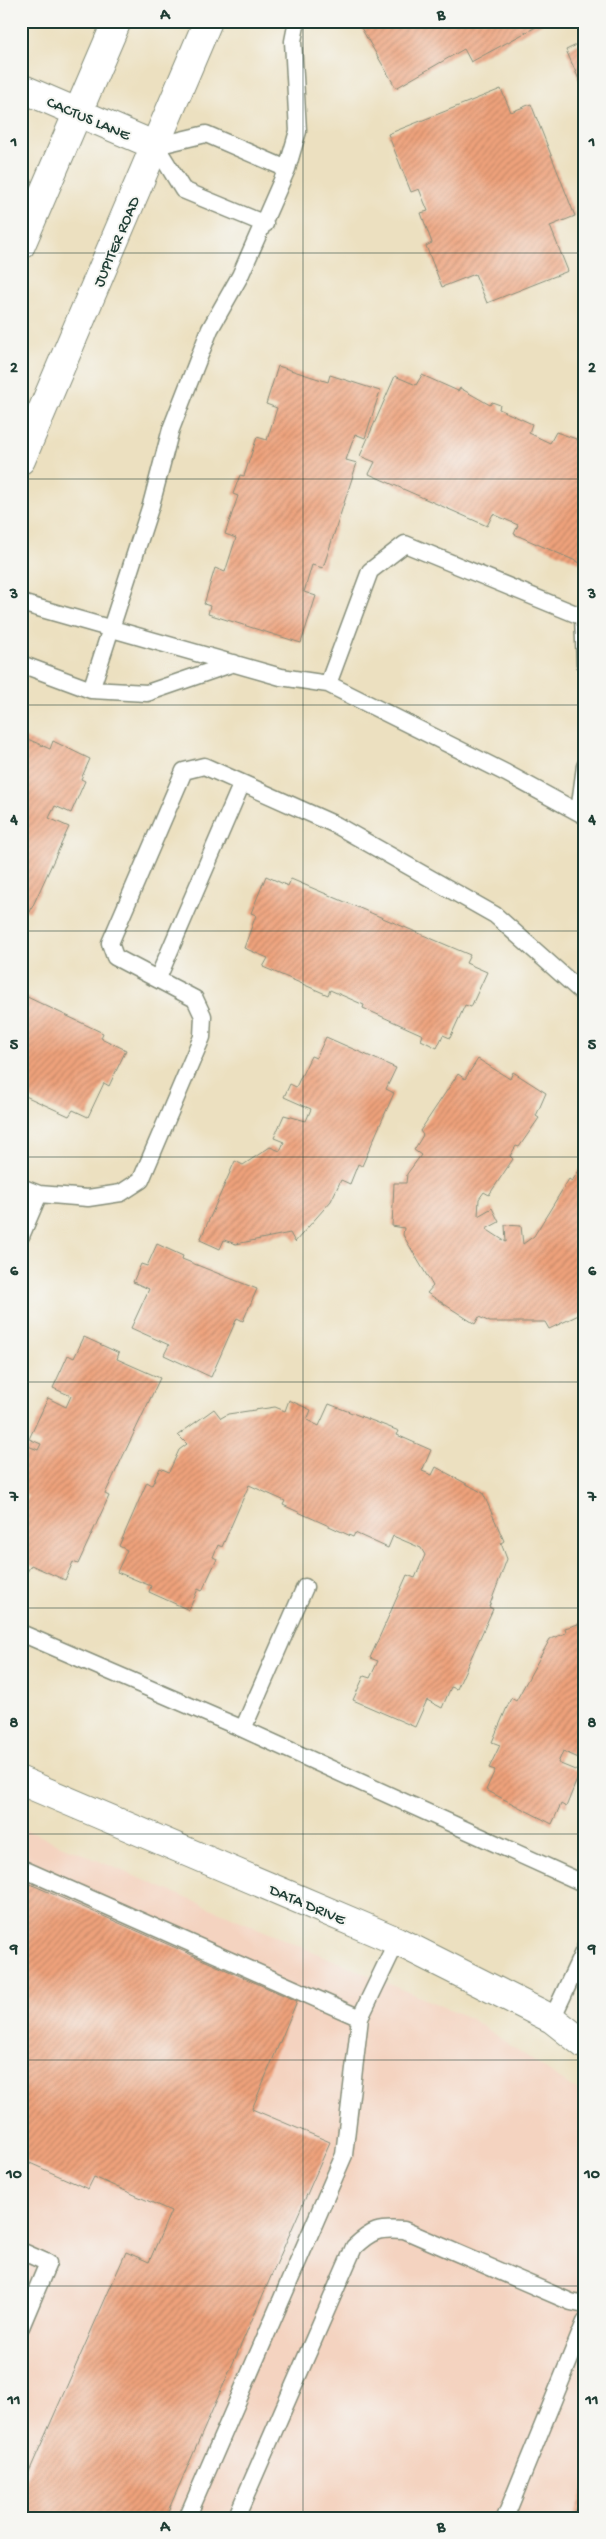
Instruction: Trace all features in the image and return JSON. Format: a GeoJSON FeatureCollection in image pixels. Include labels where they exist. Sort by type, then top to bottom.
{"type":"FeatureCollection","features":[{"type":"Feature","properties":{"kind":"street"},"geometry":{"type":"LineString","coordinates":[[21,245],[117,21]]}},
{"type":"Feature","properties":{"kind":"street","name":"JUPITER ROAD"},"geometry":{"type":"LineString","coordinates":[[21,460],[208,21]]}},
{"type":"Feature","properties":{"kind":"street","name":"CACTUS LANE"},"geometry":{"type":"LineString","coordinates":[[21,88],[156,146]]}},
{"type":"Feature","properties":{"kind":"street","name":"DATA DRIVE"},"geometry":{"type":"LineString","coordinates":[[21,1781],[397,1941],[552,2019],[585,2045]]}},
{"type":"Feature","properties":{"kind":"lane"},"geometry":{"type":"LineString","coordinates":[[90,690],[151,505],[175,420],[210,329],[240,276],[287,170],[298,131],[293,41],[297,21]]}},
{"type":"Feature","properties":{"kind":"lane"},"geometry":{"type":"LineString","coordinates":[[264,224],[183,190],[156,146],[206,134],[287,170]]}},
{"type":"Feature","properties":{"kind":"lane"},"geometry":{"type":"LineString","coordinates":[[328,684],[370,571],[406,544],[583,617],[585,664]]}},
{"type":"Feature","properties":{"kind":"lane"},"geometry":{"type":"LineString","coordinates":[[21,603],[281,677],[328,684],[582,814],[585,766]]}},
{"type":"Feature","properties":{"kind":"lane"},"geometry":{"type":"LineString","coordinates":[[21,664],[90,690],[147,693],[234,663]]}},
{"type":"Feature","properties":{"kind":"lane"},"geometry":{"type":"LineString","coordinates":[[21,1187],[39,1194],[88,1198],[121,1193],[141,1180],[202,1037],[203,1016],[195,999],[158,978],[114,957],[110,943],[184,770],[204,766],[336,825],[495,915],[585,995]]}},
{"type":"Feature","properties":{"kind":"lane"},"geometry":{"type":"LineString","coordinates":[[158,978],[242,783]]}},
{"type":"Feature","properties":{"kind":"lane"},"geometry":{"type":"LineString","coordinates":[[21,1236],[39,1194]]}},
{"type":"Feature","properties":{"kind":"lane"},"geometry":{"type":"LineString","coordinates":[[243,1729],[305,1588]]}},
{"type":"Feature","properties":{"kind":"lane"},"geometry":{"type":"LineString","coordinates":[[21,1633],[243,1729],[585,1884]]}},
{"type":"Feature","properties":{"kind":"lane"},"geometry":{"type":"LineString","coordinates":[[21,1868],[360,2018]]}},
{"type":"Feature","properties":{"kind":"lane"},"geometry":{"type":"LineString","coordinates":[[187,2518],[344,2155],[360,2018],[397,1941]]}},
{"type":"Feature","properties":{"kind":"lane"},"geometry":{"type":"LineString","coordinates":[[552,2019],[585,1948]]}},
{"type":"Feature","properties":{"kind":"lane"},"geometry":{"type":"LineString","coordinates":[[236,2518],[354,2247],[369,2233],[384,2228],[404,2230],[571,2302],[585,2305]]}},
{"type":"Feature","properties":{"kind":"lane"},"geometry":{"type":"LineString","coordinates":[[21,2251],[48,2263],[21,2327]]}},
{"type":"Feature","properties":{"kind":"lane"},"geometry":{"type":"LineString","coordinates":[[505,2518],[585,2322]]}},
{"type":"Feature","properties":{"kind":"shaded area"},"geometry":{"type":"Polygon","coordinates":[[[21,1828],[470,2018],[585,2096],[585,2518],[21,2518],[21,1828]]]}},
{"type":"Feature","properties":{"kind":"building"},"geometry":{"type":"Polygon","coordinates":[[[357,21],[547,21],[471,62],[464,49],[396,88],[357,21]]]}},
{"type":"Feature","properties":{"kind":"building"},"geometry":{"type":"Polygon","coordinates":[[[585,41],[585,93],[566,50],[585,41]]]}},
{"type":"Feature","properties":{"kind":"building"},"geometry":{"type":"Polygon","coordinates":[[[501,89],[511,112],[531,104],[575,216],[550,226],[568,271],[487,303],[475,274],[442,287],[426,246],[432,243],[421,213],[428,211],[419,189],[411,192],[388,134],[501,89]]]}},
{"type":"Feature","properties":{"kind":"building"},"geometry":{"type":"Polygon","coordinates":[[[585,111],[585,125],[580,113],[585,111]]]}},
{"type":"Feature","properties":{"kind":"building"},"geometry":{"type":"Polygon","coordinates":[[[278,366],[328,382],[330,375],[380,391],[365,438],[355,434],[346,460],[357,463],[323,568],[312,565],[304,592],[316,596],[301,643],[208,614],[210,606],[204,604],[215,568],[225,572],[236,538],[225,534],[238,496],[233,494],[240,475],[244,476],[257,437],[267,440],[277,408],[266,404],[278,366]]]}},
{"type":"Feature","properties":{"kind":"building"},"geometry":{"type":"Polygon","coordinates":[[[422,375],[458,391],[460,388],[490,405],[492,402],[500,405],[499,409],[532,424],[529,433],[550,443],[556,432],[585,442],[585,565],[514,534],[518,525],[493,514],[487,526],[369,474],[375,462],[360,456],[395,376],[416,385],[422,375]]]}},
{"type":"Feature","properties":{"kind":"building"},"geometry":{"type":"Polygon","coordinates":[[[21,736],[50,749],[53,741],[90,759],[81,779],[85,781],[71,813],[55,806],[49,818],[69,827],[30,912],[21,909],[21,736]]]}},
{"type":"Feature","properties":{"kind":"building"},"geometry":{"type":"Polygon","coordinates":[[[266,876],[288,886],[291,879],[470,955],[466,963],[487,972],[471,1007],[465,1005],[450,1038],[443,1035],[437,1048],[421,1040],[423,1035],[363,1008],[364,1005],[330,990],[328,995],[263,967],[268,958],[244,948],[256,915],[251,913],[266,876]]]}},
{"type":"Feature","properties":{"kind":"building"},"geometry":{"type":"Polygon","coordinates":[[[23,995],[103,1033],[101,1038],[126,1050],[109,1086],[104,1083],[88,1117],[73,1110],[69,1116],[21,1094],[23,995]]]}},
{"type":"Feature","properties":{"kind":"building"},"geometry":{"type":"Polygon","coordinates":[[[326,1037],[396,1068],[386,1089],[394,1093],[362,1166],[358,1164],[350,1184],[341,1180],[331,1201],[295,1242],[290,1233],[236,1244],[224,1240],[220,1249],[200,1240],[235,1161],[243,1165],[270,1147],[280,1151],[284,1142],[274,1138],[284,1115],[306,1121],[311,1109],[284,1097],[290,1084],[296,1087],[311,1056],[316,1058],[326,1037]]]}},
{"type":"Feature","properties":{"kind":"building"},"geometry":{"type":"Polygon","coordinates":[[[478,1059],[510,1079],[513,1072],[546,1093],[536,1116],[539,1118],[519,1147],[516,1146],[510,1156],[513,1159],[489,1195],[484,1192],[479,1199],[478,1216],[492,1208],[499,1222],[486,1229],[506,1242],[505,1225],[521,1226],[523,1244],[534,1236],[569,1179],[572,1181],[585,1162],[585,1312],[549,1329],[545,1322],[490,1322],[479,1317],[475,1324],[427,1293],[433,1286],[403,1235],[404,1228],[392,1226],[394,1183],[406,1183],[407,1174],[421,1155],[414,1150],[423,1135],[420,1131],[458,1074],[465,1079],[478,1059]]]}},
{"type":"Feature","properties":{"kind":"building"},"geometry":{"type":"Polygon","coordinates":[[[157,1244],[183,1256],[182,1259],[257,1289],[243,1321],[237,1318],[211,1377],[164,1355],[169,1345],[131,1328],[149,1289],[133,1282],[141,1264],[147,1266],[157,1244]]]}},
{"type":"Feature","properties":{"kind":"building"},"geometry":{"type":"Polygon","coordinates":[[[84,1337],[119,1353],[117,1359],[160,1378],[105,1494],[109,1496],[78,1564],[73,1562],[65,1580],[31,1565],[27,1572],[21,1569],[21,1505],[24,1506],[28,1496],[21,1493],[21,1460],[28,1446],[38,1450],[41,1444],[29,1439],[48,1398],[66,1407],[71,1396],[53,1388],[68,1355],[74,1358],[84,1337]]]}},
{"type":"Feature","properties":{"kind":"building"},"geometry":{"type":"Polygon","coordinates":[[[289,1400],[311,1410],[307,1420],[319,1426],[329,1404],[399,1431],[397,1435],[431,1450],[422,1471],[432,1475],[436,1467],[483,1493],[504,1541],[501,1543],[507,1559],[489,1607],[493,1609],[457,1689],[451,1687],[442,1708],[427,1700],[415,1727],[353,1700],[364,1676],[370,1678],[378,1661],[370,1658],[407,1575],[415,1578],[425,1555],[421,1548],[393,1536],[388,1548],[355,1533],[353,1537],[283,1505],[285,1501],[249,1485],[222,1547],[218,1545],[213,1557],[217,1559],[202,1591],[198,1589],[189,1610],[149,1592],[151,1586],[117,1572],[127,1550],[119,1546],[147,1482],[152,1485],[160,1468],[169,1472],[179,1450],[187,1444],[178,1435],[214,1409],[221,1418],[228,1414],[275,1407],[285,1411],[289,1400]]]}},
{"type":"Feature","properties":{"kind":"building"},"geometry":{"type":"Polygon","coordinates":[[[585,1622],[585,1761],[563,1751],[558,1763],[580,1772],[566,1807],[561,1804],[552,1824],[486,1790],[495,1770],[489,1768],[500,1745],[492,1742],[511,1698],[516,1701],[550,1639],[566,1633],[565,1628],[585,1622]]]}},
{"type":"Feature","properties":{"kind":"building"},"geometry":{"type":"Polygon","coordinates":[[[21,1880],[297,2001],[252,2109],[330,2142],[165,2518],[21,2518],[21,2490],[126,2252],[149,2262],[171,2211],[94,2177],[88,2189],[21,2159],[21,1880]]]}},
{"type":"Feature","properties":{"kind":"building"},"geometry":{"type":"Polygon","coordinates":[[[585,2485],[585,2518],[572,2518],[585,2485]]]}}]}
